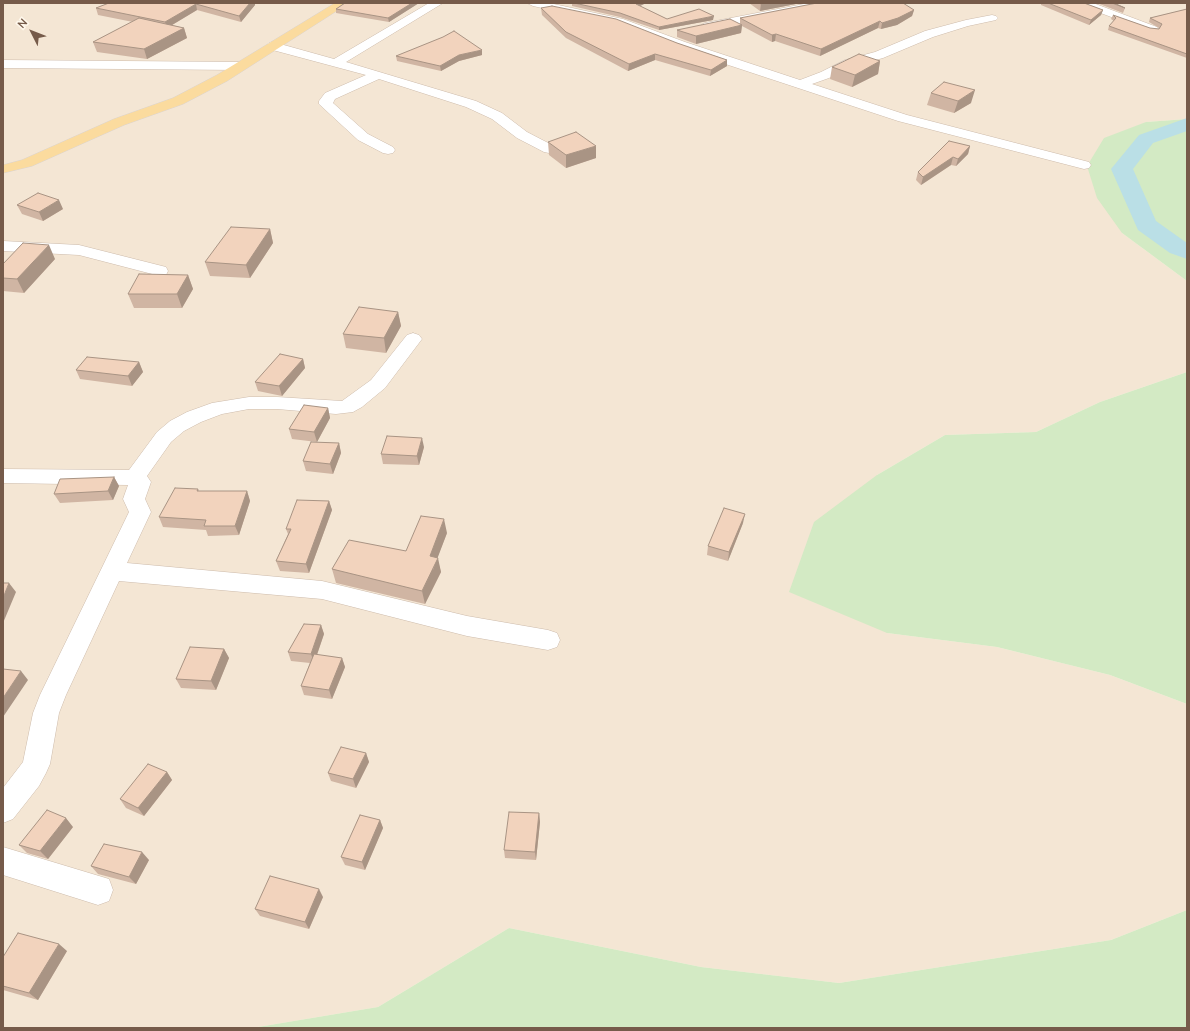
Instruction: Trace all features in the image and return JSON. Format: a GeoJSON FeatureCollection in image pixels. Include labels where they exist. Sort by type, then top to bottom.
{"type":"FeatureCollection","features":[{"type":"Feature","properties":{"kind":"main road"},"geometry":{"type":"LineString","coordinates":[[3,169],[27,163],[119,122],[178,101],[216,81],[343,3]]}},
{"type":"Feature","properties":{"kind":"street"},"geometry":{"type":"LineString","coordinates":[[336,63],[437,3]]}},
{"type":"Feature","properties":{"kind":"street"},"geometry":{"type":"LineString","coordinates":[[533,3],[619,21],[681,45],[903,118],[1084,165]]}},
{"type":"Feature","properties":{"kind":"street"},"geometry":{"type":"LineString","coordinates":[[696,29],[826,3]]}},
{"type":"Feature","properties":{"kind":"street"},"geometry":{"type":"LineString","coordinates":[[1083,3],[1154,28]]}},
{"type":"Feature","properties":{"kind":"street"},"geometry":{"type":"LineString","coordinates":[[800,84],[825,75],[849,63],[879,55],[929,34],[966,23],[992,18]]}},
{"type":"Feature","properties":{"kind":"street"},"geometry":{"type":"LineString","coordinates":[[659,36],[682,32]]}},
{"type":"Feature","properties":{"kind":"street"},"geometry":{"type":"LineString","coordinates":[[273,46],[378,75],[486,110],[522,135],[549,150]]}},
{"type":"Feature","properties":{"kind":"street"},"geometry":{"type":"LineString","coordinates":[[3,64],[241,66]]}},
{"type":"Feature","properties":{"kind":"street"},"geometry":{"type":"LineString","coordinates":[[378,75],[330,96],[326,101],[326,104],[363,136],[388,150]]}},
{"type":"Feature","properties":{"kind":"street"},"geometry":{"type":"LineString","coordinates":[[3,246],[79,250],[160,271]]}},
{"type":"Feature","properties":{"kind":"street"},"geometry":{"type":"LineString","coordinates":[[135,478],[164,437],[177,426],[194,417],[219,408],[249,403],[277,403],[336,408],[346,407],[378,384],[412,339]]}},
{"type":"Feature","properties":{"kind":"street"},"geometry":{"type":"LineString","coordinates":[[3,476],[135,478],[140,482],[134,499],[140,512],[139,516],[53,695],[46,713],[36,764],[29,777],[3,810]]}},
{"type":"Feature","properties":{"kind":"street"},"geometry":{"type":"LineString","coordinates":[[112,571],[322,590],[468,626],[548,640]]}},
{"type":"Feature","properties":{"kind":"street"},"geometry":{"type":"LineString","coordinates":[[3,861],[98,890]]}},
{"type":"Feature","properties":{"kind":"shaded area"},"geometry":{"type":"Polygon","coordinates":[[[3,3],[1187,3],[1187,119],[1146,122],[1122,233],[1187,281],[1187,372],[1100,402],[1036,432],[945,435],[877,475],[887,633],[997,647],[1110,675],[1187,704],[1187,910],[1111,940],[839,983],[701,967],[509,928],[378,1007],[252,1028],[3,1028],[3,3]]]}},
{"type":"Feature","properties":{"kind":"green space"},"geometry":{"type":"Polygon","coordinates":[[[1187,119],[1187,281],[1122,233],[1097,198],[1087,166],[1104,138],[1146,122],[1187,119]]]}},
{"type":"Feature","properties":{"kind":"green space"},"geometry":{"type":"Polygon","coordinates":[[[1187,372],[1187,704],[1110,675],[997,647],[887,633],[789,592],[814,522],[877,475],[945,435],[1036,432],[1100,402],[1187,372]]]}},
{"type":"Feature","properties":{"kind":"green space"},"geometry":{"type":"Polygon","coordinates":[[[1187,910],[1187,1028],[252,1028],[378,1007],[509,928],[701,967],[839,983],[1111,940],[1187,910]]]}},
{"type":"Feature","properties":{"kind":"building"},"geometry":{"type":"Polygon","coordinates":[[[109,3],[250,3],[239,16],[196,4],[165,22],[96,8],[109,3]]]}},
{"type":"Feature","properties":{"kind":"building"},"geometry":{"type":"Polygon","coordinates":[[[345,3],[412,3],[388,18],[336,9],[345,3]]]}},
{"type":"Feature","properties":{"kind":"building"},"geometry":{"type":"Polygon","coordinates":[[[574,3],[638,3],[636,4],[667,19],[699,9],[714,16],[659,27],[620,13],[574,3]]]}},
{"type":"Feature","properties":{"kind":"building"},"geometry":{"type":"Polygon","coordinates":[[[817,3],[903,3],[914,10],[898,18],[882,23],[880,21],[821,49],[776,34],[772,35],[740,18],[817,3]]]}},
{"type":"Feature","properties":{"kind":"building"},"geometry":{"type":"Polygon","coordinates":[[[1048,3],[1084,3],[1103,10],[1091,20],[1048,3]]]}},
{"type":"Feature","properties":{"kind":"building"},"geometry":{"type":"Polygon","coordinates":[[[552,6],[616,19],[677,43],[727,60],[711,70],[655,54],[629,64],[566,32],[541,8],[552,6]]]}},
{"type":"Feature","properties":{"kind":"building"},"geometry":{"type":"Polygon","coordinates":[[[1187,9],[1187,54],[1109,26],[1116,18],[1113,15],[1150,28],[1159,29],[1162,24],[1150,18],[1187,9]]]}},
{"type":"Feature","properties":{"kind":"building"},"geometry":{"type":"Polygon","coordinates":[[[139,18],[184,28],[144,49],[93,42],[139,18]]]}},
{"type":"Feature","properties":{"kind":"building"},"geometry":{"type":"Polygon","coordinates":[[[730,19],[742,25],[696,36],[677,30],[730,19]]]}},
{"type":"Feature","properties":{"kind":"building"},"geometry":{"type":"Polygon","coordinates":[[[454,31],[482,50],[459,55],[440,66],[396,56],[443,37],[454,31]]]}},
{"type":"Feature","properties":{"kind":"building"},"geometry":{"type":"Polygon","coordinates":[[[859,54],[880,61],[855,75],[832,67],[859,54]]]}},
{"type":"Feature","properties":{"kind":"building"},"geometry":{"type":"Polygon","coordinates":[[[944,82],[975,90],[958,101],[931,93],[944,82]]]}},
{"type":"Feature","properties":{"kind":"building"},"geometry":{"type":"Polygon","coordinates":[[[576,132],[596,146],[566,155],[548,142],[576,132]]]}},
{"type":"Feature","properties":{"kind":"building"},"geometry":{"type":"Polygon","coordinates":[[[949,141],[970,146],[958,159],[953,157],[923,177],[918,172],[949,141]]]}},
{"type":"Feature","properties":{"kind":"building"},"geometry":{"type":"Polygon","coordinates":[[[38,193],[59,200],[39,212],[17,205],[38,193]]]}},
{"type":"Feature","properties":{"kind":"building"},"geometry":{"type":"Polygon","coordinates":[[[231,227],[270,229],[246,265],[205,262],[231,227]]]}},
{"type":"Feature","properties":{"kind":"building"},"geometry":{"type":"Polygon","coordinates":[[[23,243],[49,245],[17,279],[3,278],[3,264],[23,243]]]}},
{"type":"Feature","properties":{"kind":"building"},"geometry":{"type":"Polygon","coordinates":[[[139,274],[188,275],[177,294],[128,294],[139,274]]]}},
{"type":"Feature","properties":{"kind":"building"},"geometry":{"type":"Polygon","coordinates":[[[359,307],[398,312],[384,338],[343,334],[359,307]]]}},
{"type":"Feature","properties":{"kind":"building"},"geometry":{"type":"Polygon","coordinates":[[[280,354],[303,359],[279,386],[255,382],[280,354]]]}},
{"type":"Feature","properties":{"kind":"building"},"geometry":{"type":"Polygon","coordinates":[[[87,357],[139,362],[128,376],[76,370],[87,357]]]}},
{"type":"Feature","properties":{"kind":"building"},"geometry":{"type":"Polygon","coordinates":[[[304,405],[328,408],[314,432],[289,429],[304,405]]]}},
{"type":"Feature","properties":{"kind":"building"},"geometry":{"type":"Polygon","coordinates":[[[387,436],[422,438],[417,456],[381,454],[387,436]]]}},
{"type":"Feature","properties":{"kind":"building"},"geometry":{"type":"Polygon","coordinates":[[[311,442],[339,443],[330,464],[303,461],[311,442]]]}},
{"type":"Feature","properties":{"kind":"building"},"geometry":{"type":"Polygon","coordinates":[[[114,477],[108,491],[54,494],[60,479],[114,477]]]}},
{"type":"Feature","properties":{"kind":"building"},"geometry":{"type":"Polygon","coordinates":[[[175,488],[198,489],[197,491],[247,491],[235,526],[204,526],[206,520],[159,517],[175,488]]]}},
{"type":"Feature","properties":{"kind":"building"},"geometry":{"type":"Polygon","coordinates":[[[297,500],[329,501],[306,564],[276,561],[291,529],[286,529],[297,500]]]}},
{"type":"Feature","properties":{"kind":"building"},"geometry":{"type":"Polygon","coordinates":[[[724,508],[745,514],[729,552],[708,546],[724,508]]]}},
{"type":"Feature","properties":{"kind":"building"},"geometry":{"type":"Polygon","coordinates":[[[421,516],[444,519],[430,556],[438,558],[422,591],[332,569],[349,540],[406,551],[421,516]]]}},
{"type":"Feature","properties":{"kind":"building"},"geometry":{"type":"Polygon","coordinates":[[[3,583],[9,583],[3,598],[3,583]]]}},
{"type":"Feature","properties":{"kind":"building"},"geometry":{"type":"Polygon","coordinates":[[[304,624],[321,625],[311,654],[288,652],[304,624]]]}},
{"type":"Feature","properties":{"kind":"building"},"geometry":{"type":"Polygon","coordinates":[[[190,647],[224,649],[211,681],[176,679],[190,647]]]}},
{"type":"Feature","properties":{"kind":"building"},"geometry":{"type":"Polygon","coordinates":[[[314,654],[342,658],[329,690],[301,686],[314,654]]]}},
{"type":"Feature","properties":{"kind":"building"},"geometry":{"type":"Polygon","coordinates":[[[3,669],[21,671],[3,698],[3,669]]]}},
{"type":"Feature","properties":{"kind":"building"},"geometry":{"type":"Polygon","coordinates":[[[341,747],[366,753],[353,779],[328,773],[341,747]]]}},
{"type":"Feature","properties":{"kind":"building"},"geometry":{"type":"Polygon","coordinates":[[[148,764],[167,772],[138,808],[120,799],[148,764]]]}},
{"type":"Feature","properties":{"kind":"building"},"geometry":{"type":"Polygon","coordinates":[[[47,810],[66,818],[40,851],[19,845],[47,810]]]}},
{"type":"Feature","properties":{"kind":"building"},"geometry":{"type":"Polygon","coordinates":[[[509,812],[539,813],[535,852],[504,850],[509,812]]]}},
{"type":"Feature","properties":{"kind":"building"},"geometry":{"type":"Polygon","coordinates":[[[360,815],[380,820],[362,862],[341,857],[360,815]]]}},
{"type":"Feature","properties":{"kind":"building"},"geometry":{"type":"Polygon","coordinates":[[[104,844],[142,852],[129,877],[91,866],[104,844]]]}},
{"type":"Feature","properties":{"kind":"building"},"geometry":{"type":"Polygon","coordinates":[[[270,876],[319,889],[305,922],[255,909],[270,876]]]}},
{"type":"Feature","properties":{"kind":"building"},"geometry":{"type":"Polygon","coordinates":[[[18,933],[59,944],[29,993],[3,986],[3,957],[18,933]]]}},
{"type":"Feature","properties":{"kind":"waterway"},"geometry":{"type":"LineString","coordinates":[[1187,124],[1146,139],[1122,169],[1146,225],[1178,248],[1187,252]]}}]}
